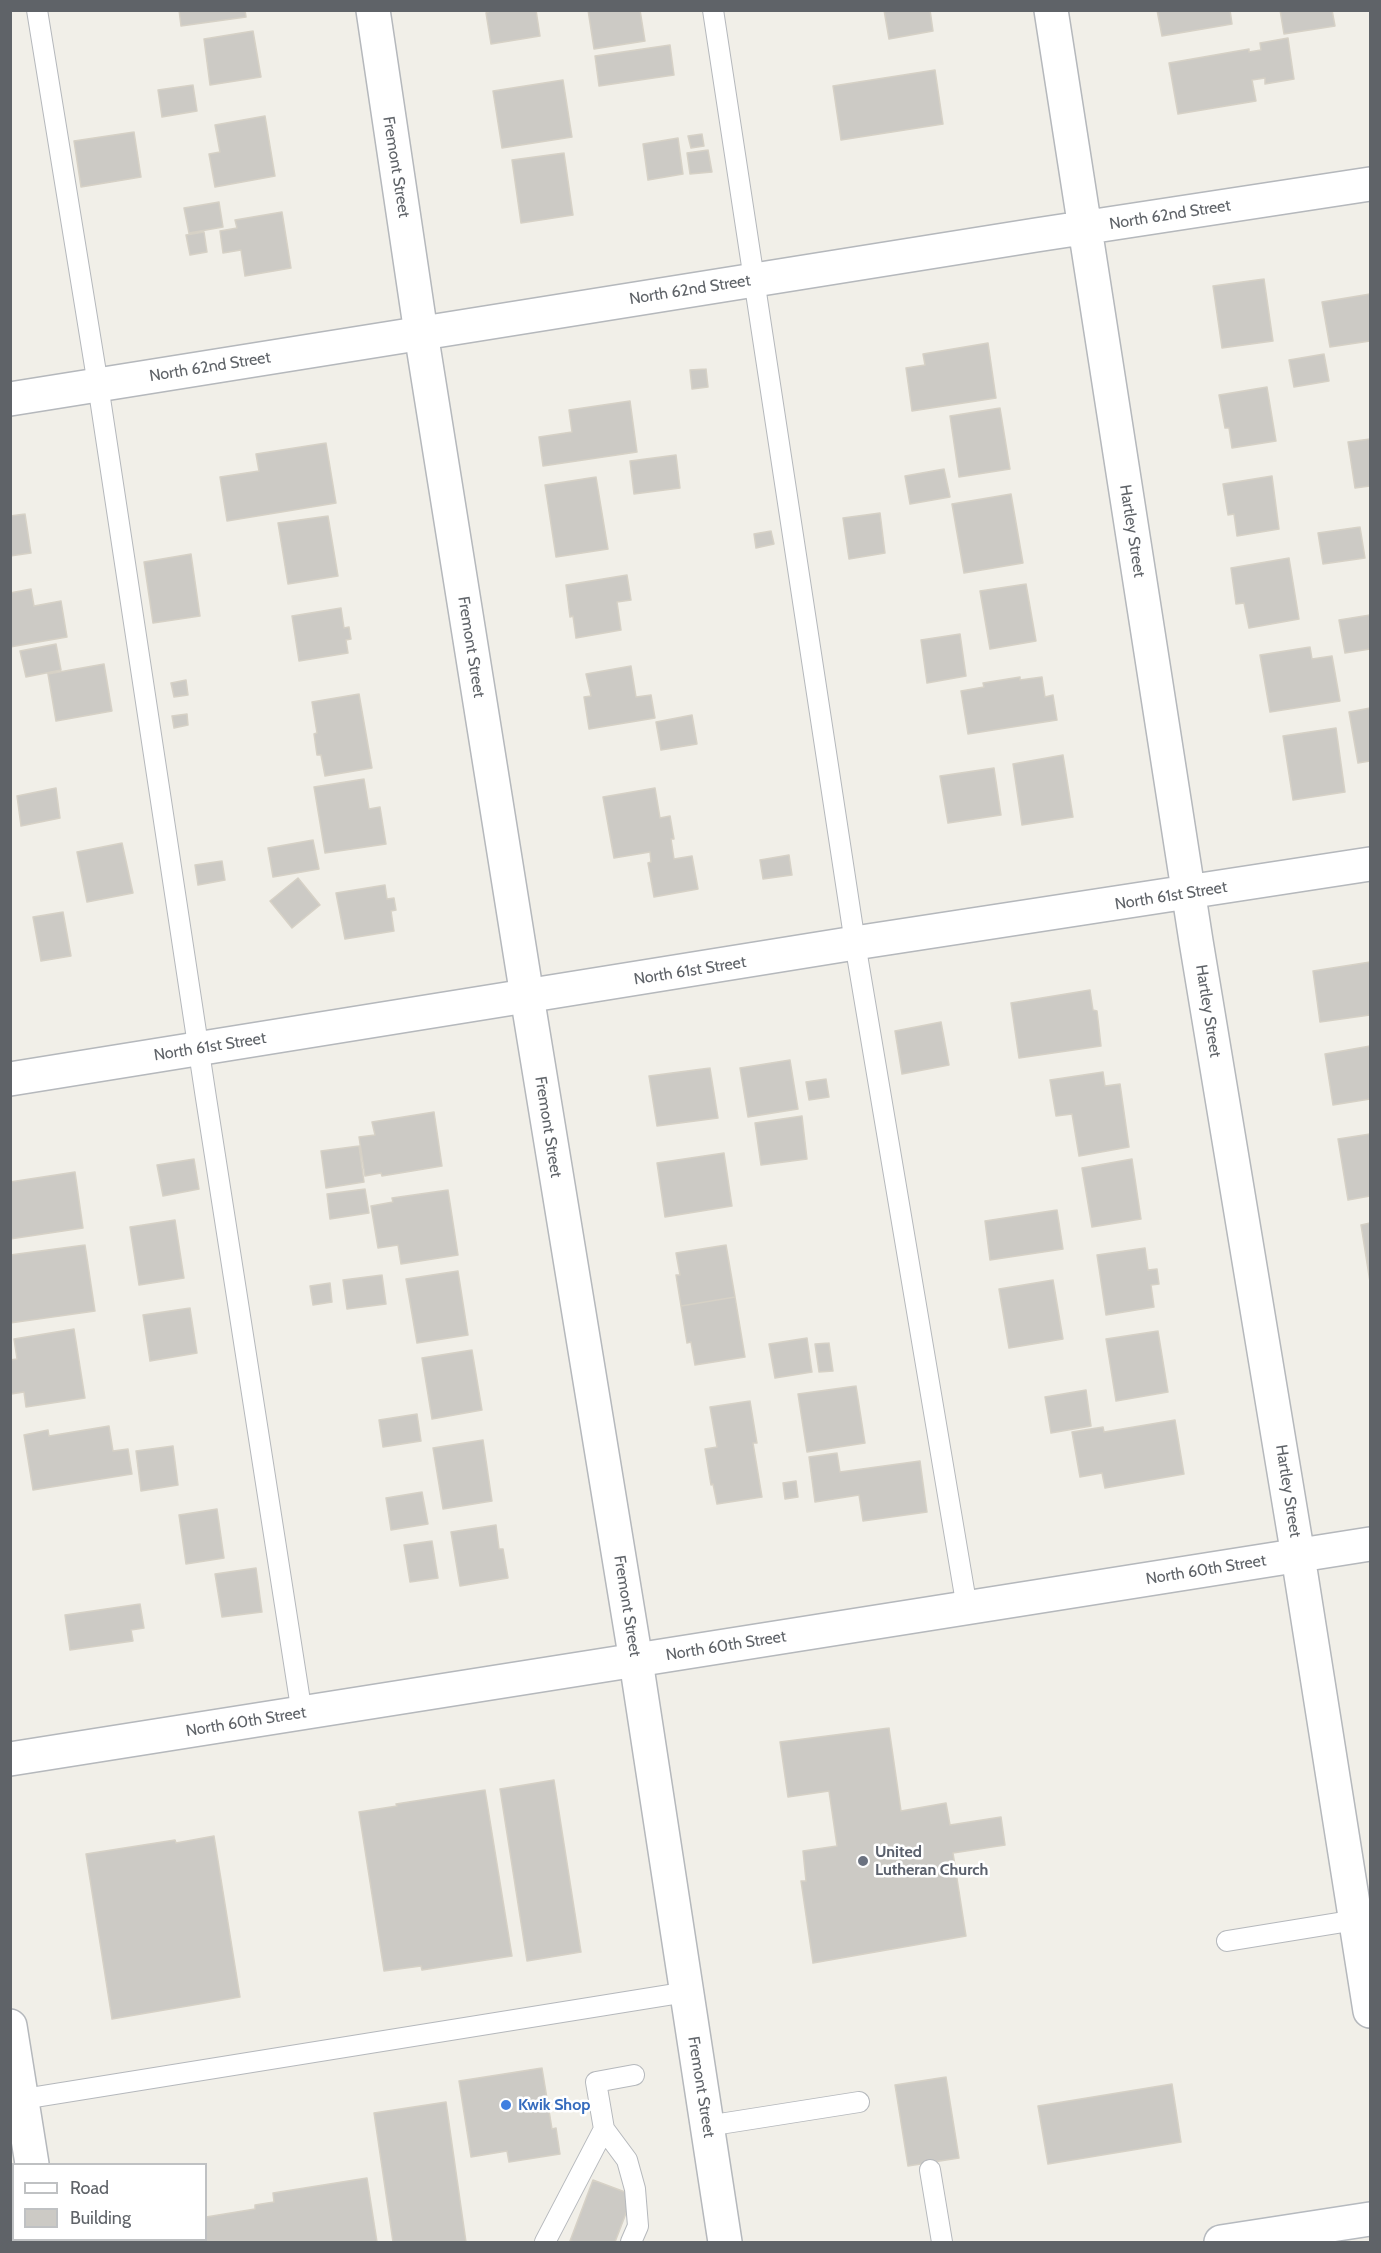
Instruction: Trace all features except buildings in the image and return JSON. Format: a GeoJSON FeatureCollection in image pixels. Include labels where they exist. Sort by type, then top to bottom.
{"type":"FeatureCollection","features":[{"type":"Feature","properties":{"kind":"street","name":"Fremont Street"},"geometry":{"type":"LineString","coordinates":[[373,10],[421,333],[636,1661],[725,2242]]}},
{"type":"Feature","properties":{"kind":"street","name":"Hartley Street"},"geometry":{"type":"LineString","coordinates":[[1051,10],[1189,892],[1371,2011]]}},
{"type":"Feature","properties":{"kind":"street","name":"North 62nd Street"},"geometry":{"type":"LineString","coordinates":[[10,399],[1371,184]]}},
{"type":"Feature","properties":{"kind":"street","name":"North 61st Street"},"geometry":{"type":"LineString","coordinates":[[10,1079],[855,943],[1371,864]]}},
{"type":"Feature","properties":{"kind":"street","name":"North 60th Street"},"geometry":{"type":"LineString","coordinates":[[10,1759],[1371,1544]]}},
{"type":"Feature","properties":{"kind":"street"},"geometry":{"type":"LineString","coordinates":[[10,2026],[16,2100],[32,2163]]}},
{"type":"Feature","properties":{"kind":"street"},"geometry":{"type":"LineString","coordinates":[[1221,2242],[1371,2219]]}},
{"type":"Feature","properties":{"kind":"lane"},"geometry":{"type":"LineString","coordinates":[[37,10],[98,385],[302,1714]]}},
{"type":"Feature","properties":{"kind":"lane"},"geometry":{"type":"LineString","coordinates":[[713,10],[855,943],[967,1608]]}},
{"type":"Feature","properties":{"kind":"lane"},"geometry":{"type":"LineString","coordinates":[[1227,1941],[1356,1920]]}},
{"type":"Feature","properties":{"kind":"lane"},"geometry":{"type":"LineString","coordinates":[[16,2100],[687,1992]]}},
{"type":"Feature","properties":{"kind":"lane"},"geometry":{"type":"LineString","coordinates":[[630,2242],[638,2226],[635,2189],[627,2160],[604,2129],[596,2082],[634,2075]]}},
{"type":"Feature","properties":{"kind":"lane"},"geometry":{"type":"LineString","coordinates":[[707,2126],[860,2102]]}},
{"type":"Feature","properties":{"kind":"lane"},"geometry":{"type":"LineString","coordinates":[[545,2242],[604,2129]]}},
{"type":"Feature","properties":{"kind":"lane"},"geometry":{"type":"LineString","coordinates":[[930,2170],[942,2242]]}},
{"type":"Feature","properties":{"kind":"place","name":"United Lutheran Church"},"geometry":{"type":"Point","coordinates":[863,1861]}},
{"type":"Feature","properties":{"kind":"place","name":"Kwik Shop"},"geometry":{"type":"Point","coordinates":[506,2105]}}]}
